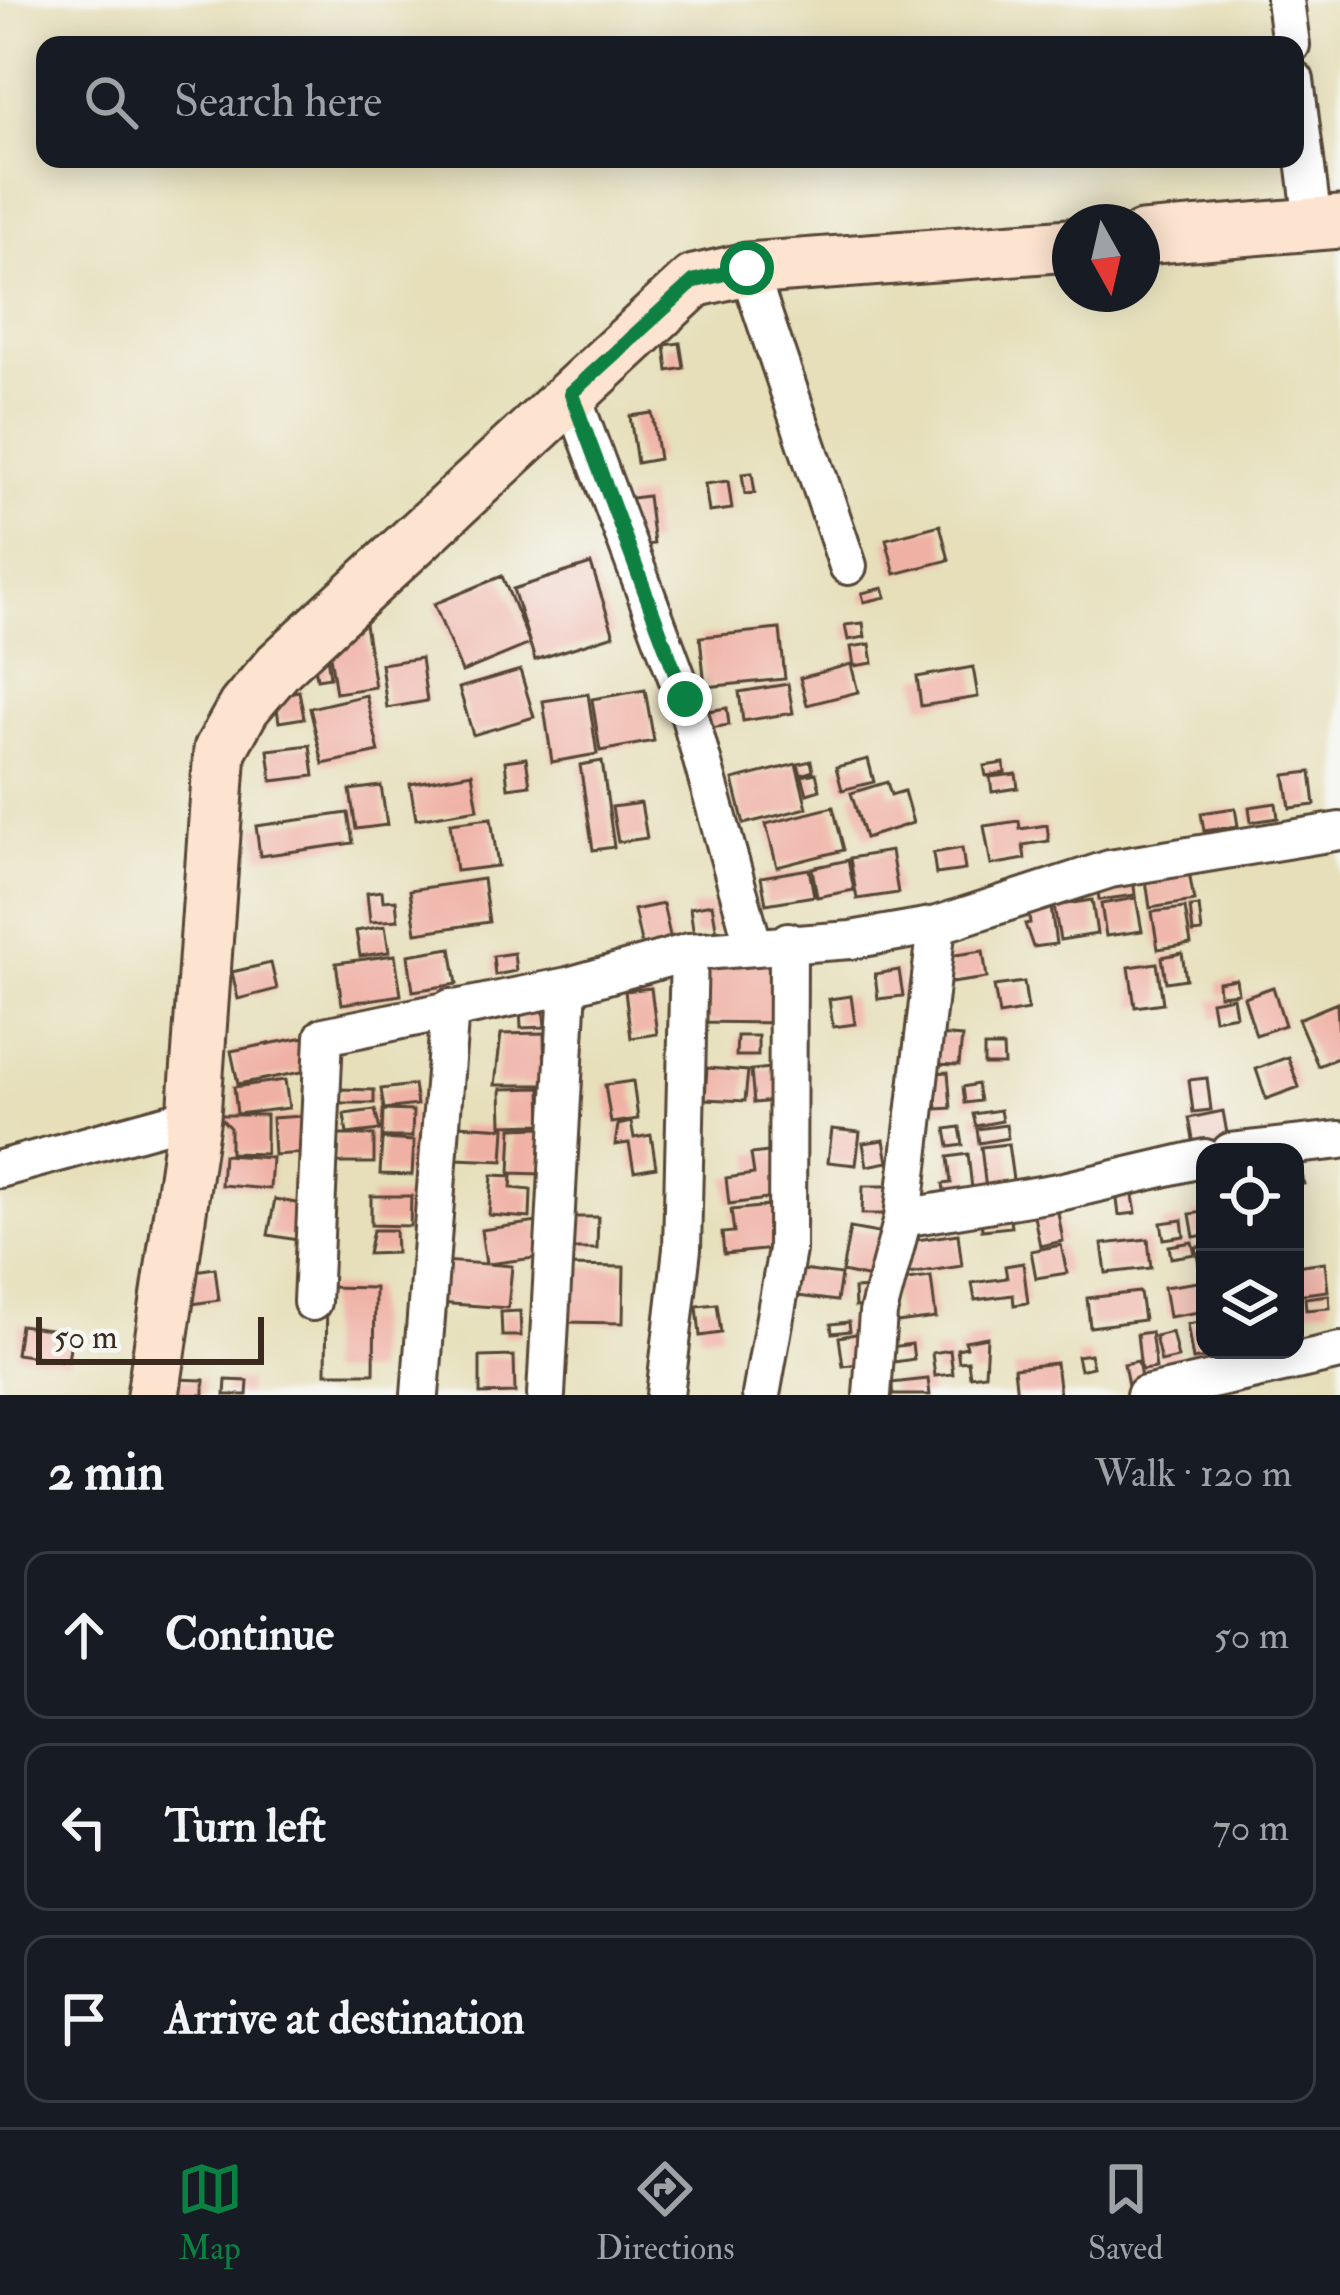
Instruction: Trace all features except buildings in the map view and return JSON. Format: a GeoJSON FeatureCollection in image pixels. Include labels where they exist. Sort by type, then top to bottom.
{"type":"FeatureCollection","features":[{"type":"Feature","properties":{"kind":"main road"},"geometry":{"type":"LineString","coordinates":[[1160,236],[1327,222]]}},
{"type":"Feature","properties":{"kind":"main road"},"geometry":{"type":"LineString","coordinates":[[153,1395],[194,1116],[220,750],[231,726],[279,666],[694,281],[748,269],[1052,246]]}},
{"type":"Feature","properties":{"kind":"street"},"geometry":{"type":"LineString","coordinates":[[1285,0],[1290,36]]}},
{"type":"Feature","properties":{"kind":"street"},"geometry":{"type":"LineString","coordinates":[[1304,120],[1327,222]]}},
{"type":"Feature","properties":{"kind":"street"},"geometry":{"type":"LineString","coordinates":[[748,269],[848,566]]}},
{"type":"Feature","properties":{"kind":"street"},"geometry":{"type":"LineString","coordinates":[[571,393],[770,942],[787,1250],[761,1395]]}},
{"type":"Feature","properties":{"kind":"street"},"geometry":{"type":"LineString","coordinates":[[312,1302],[324,1036],[568,986],[689,952],[770,942],[851,940],[937,925],[1110,869],[1340,831]]}},
{"type":"Feature","properties":{"kind":"street"},"geometry":{"type":"LineString","coordinates":[[872,1395],[878,1313],[903,1218],[937,925]]}},
{"type":"Feature","properties":{"kind":"street"},"geometry":{"type":"LineString","coordinates":[[665,1395],[682,1250],[689,952]]}},
{"type":"Feature","properties":{"kind":"street"},"geometry":{"type":"LineString","coordinates":[[546,1395],[568,986]]}},
{"type":"Feature","properties":{"kind":"street"},"geometry":{"type":"LineString","coordinates":[[421,1395],[450,1008]]}},
{"type":"Feature","properties":{"kind":"street"},"geometry":{"type":"LineString","coordinates":[[0,1169],[194,1116]]}},
{"type":"Feature","properties":{"kind":"street"},"geometry":{"type":"LineString","coordinates":[[1304,1143],[1340,1139]]}},
{"type":"Feature","properties":{"kind":"street"},"geometry":{"type":"LineString","coordinates":[[903,1218],[1064,1191],[1196,1159]]}},
{"type":"Feature","properties":{"kind":"street"},"geometry":{"type":"LineString","coordinates":[[1145,1395],[1340,1352]]}},
{"type":"Feature","properties":{"kind":"route"},"geometry":{"type":"LineString","coordinates":[[685,699],[571,393],[694,281],[747,268]]}}]}
